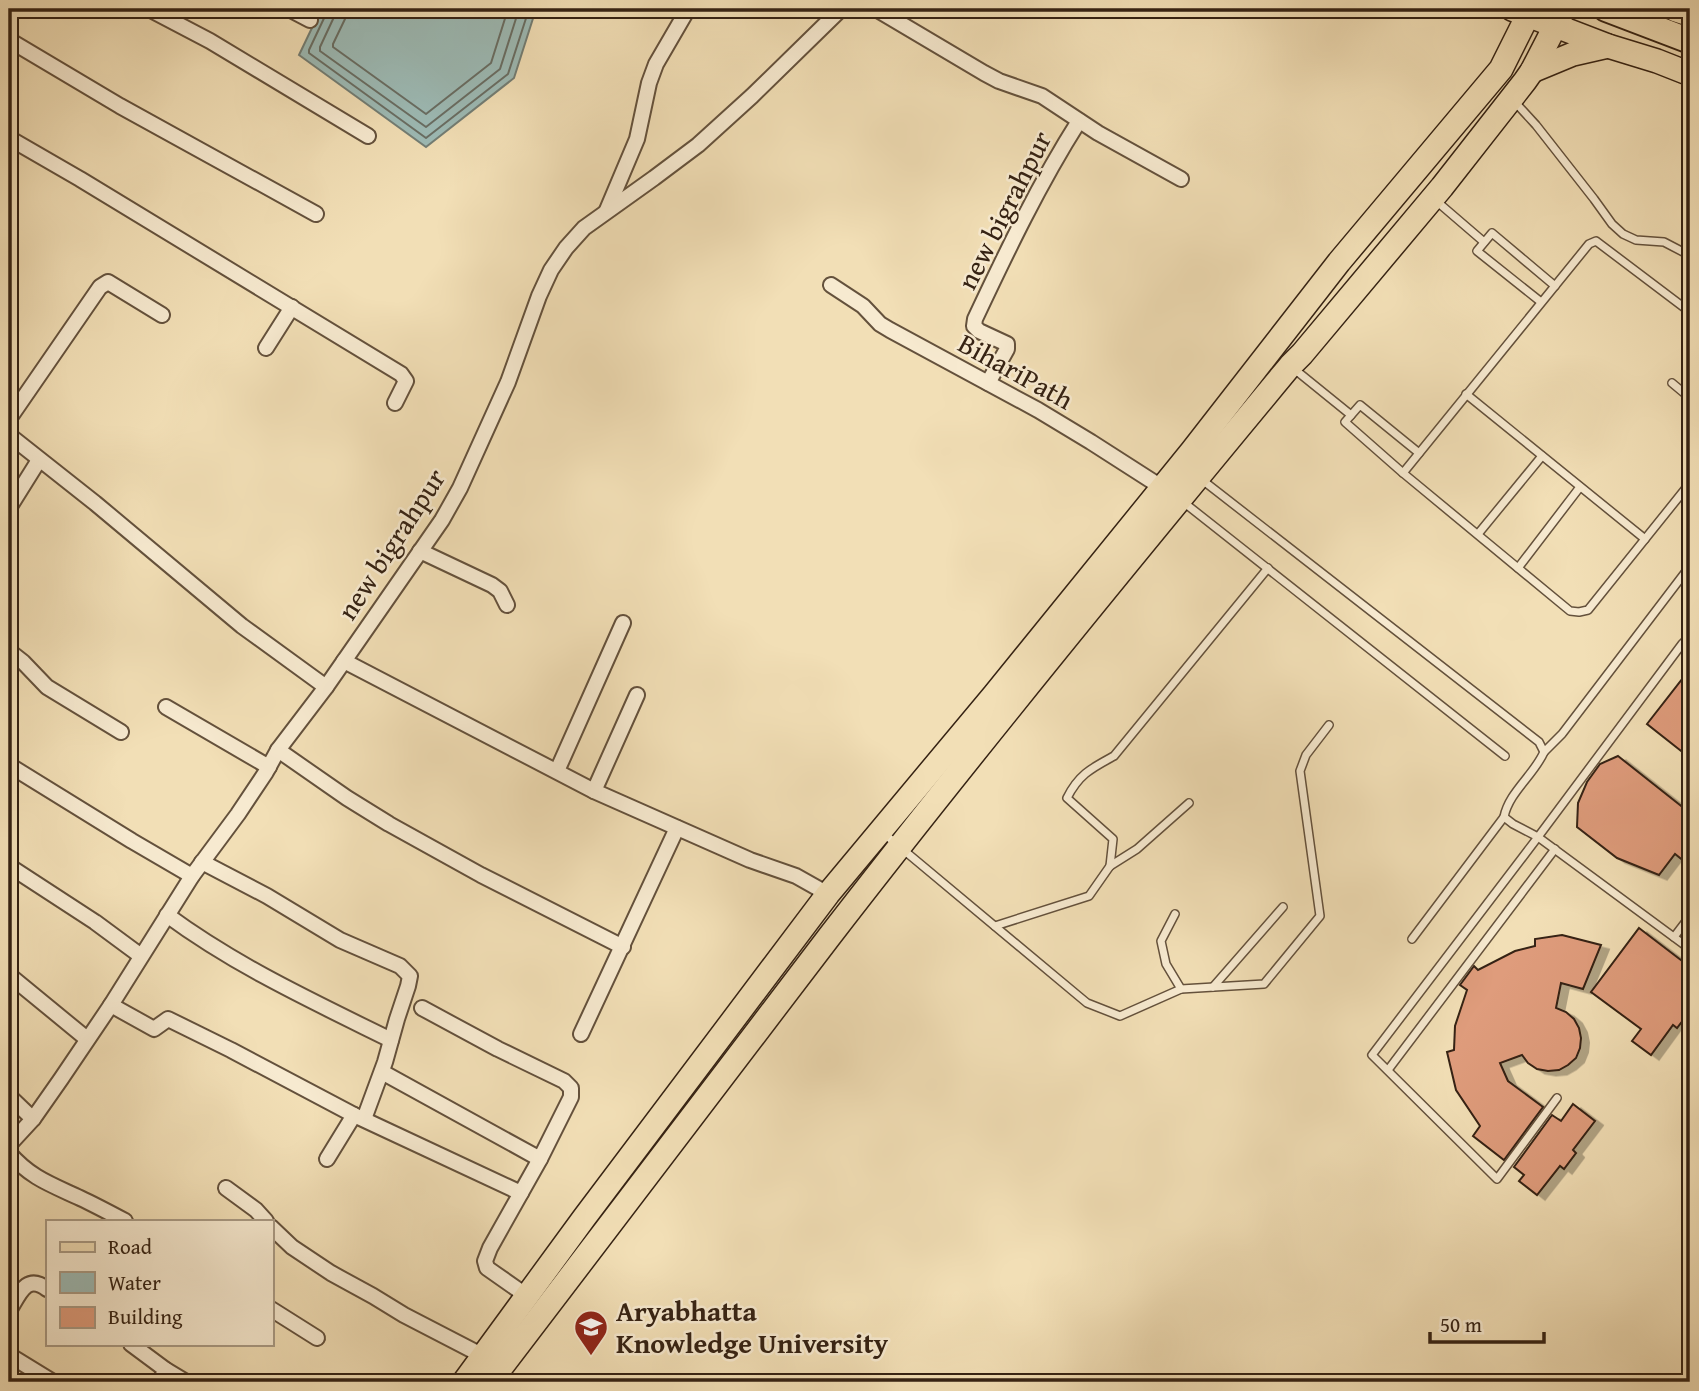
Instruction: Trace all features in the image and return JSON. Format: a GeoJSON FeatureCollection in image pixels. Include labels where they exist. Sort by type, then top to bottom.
{"type":"FeatureCollection","features":[{"type":"Feature","properties":{"kind":"highway"},"geometry":{"type":"LineString","coordinates":[[1606,9],[1690,41]]}},
{"type":"Feature","properties":{"kind":"highway"},"geometry":{"type":"LineString","coordinates":[[1675,9],[1690,14]]}},
{"type":"Feature","properties":{"kind":"main road"},"geometry":{"type":"LineString","coordinates":[[1497,9],[1504,35],[1501,69]]}},
{"type":"Feature","properties":{"kind":"main road"},"geometry":{"type":"LineString","coordinates":[[464,1382],[492,1368],[650,1172],[1171,493],[1192,452],[1339,262],[1501,69],[1524,11],[1560,17],[1608,46],[1690,74]]}},
{"type":"Feature","properties":{"kind":"main road"},"geometry":{"type":"LineString","coordinates":[[492,1368],[527,1296],[828,894],[994,695],[1171,493],[1198,477],[1433,198],[1532,71],[1560,17]]}},
{"type":"Feature","properties":{"kind":"main road"},"geometry":{"type":"LineString","coordinates":[[1532,71],[1573,54],[1608,46]]}},
{"type":"Feature","properties":{"kind":"main road"},"geometry":{"type":"LineString","coordinates":[[788,948],[808,964]]}},
{"type":"Feature","properties":{"kind":"main road"},"geometry":{"type":"LineString","coordinates":[[630,1158],[650,1172]]}},
{"type":"Feature","properties":{"kind":"street"},"geometry":{"type":"LineString","coordinates":[[149,9],[210,41],[368,136]]}},
{"type":"Feature","properties":{"kind":"street"},"geometry":{"type":"LineString","coordinates":[[289,9],[310,20]]}},
{"type":"Feature","properties":{"kind":"street"},"geometry":{"type":"LineString","coordinates":[[607,210],[637,139],[649,83],[656,64],[688,9]]}},
{"type":"Feature","properties":{"kind":"street","name":"new bigrahpur"},"geometry":{"type":"LineString","coordinates":[[9,1145],[33,1119],[278,750],[326,687],[442,520],[460,488],[508,382],[539,296],[551,270],[566,248],[584,228],[607,210],[698,145],[841,9]]}},
{"type":"Feature","properties":{"kind":"street"},"geometry":{"type":"LineString","coordinates":[[876,9],[999,81],[1042,96],[1098,133],[1181,179]]}},
{"type":"Feature","properties":{"kind":"street"},"geometry":{"type":"LineString","coordinates":[[9,40],[120,106],[317,214]]}},
{"type":"Feature","properties":{"kind":"street","name":"new bigrahpur"},"geometry":{"type":"LineString","coordinates":[[988,383],[1007,349],[1007,344],[979,331],[974,326],[975,319],[1013,237],[1056,157],[1079,121]]}},
{"type":"Feature","properties":{"kind":"street"},"geometry":{"type":"LineString","coordinates":[[9,138],[401,374],[406,381],[395,403]]}},
{"type":"Feature","properties":{"kind":"street"},"geometry":{"type":"LineString","coordinates":[[9,419],[100,287],[108,282],[162,315]]}},
{"type":"Feature","properties":{"kind":"street","name":"BihariPath"},"geometry":{"type":"LineString","coordinates":[[831,285],[863,306],[880,324],[1038,410],[1171,493]]}},
{"type":"Feature","properties":{"kind":"street"},"geometry":{"type":"LineString","coordinates":[[266,348],[292,307]]}},
{"type":"Feature","properties":{"kind":"street"},"geometry":{"type":"LineString","coordinates":[[9,435],[242,626],[326,687]]}},
{"type":"Feature","properties":{"kind":"street"},"geometry":{"type":"LineString","coordinates":[[9,508],[39,460]]}},
{"type":"Feature","properties":{"kind":"street"},"geometry":{"type":"LineString","coordinates":[[419,551],[492,585],[500,591],[507,606]]}},
{"type":"Feature","properties":{"kind":"street"},"geometry":{"type":"LineString","coordinates":[[557,771],[623,622]]}},
{"type":"Feature","properties":{"kind":"street"},"geometry":{"type":"LineString","coordinates":[[9,651],[47,687],[121,732]]}},
{"type":"Feature","properties":{"kind":"street"},"geometry":{"type":"LineString","coordinates":[[344,661],[594,791],[750,860],[796,876],[828,894]]}},
{"type":"Feature","properties":{"kind":"street"},"geometry":{"type":"LineString","coordinates":[[594,791],[637,695]]}},
{"type":"Feature","properties":{"kind":"street"},"geometry":{"type":"LineString","coordinates":[[166,707],[268,767]]}},
{"type":"Feature","properties":{"kind":"street"},"geometry":{"type":"LineString","coordinates":[[278,750],[389,824],[481,875],[623,947]]}},
{"type":"Feature","properties":{"kind":"street"},"geometry":{"type":"LineString","coordinates":[[9,765],[192,876]]}},
{"type":"Feature","properties":{"kind":"street"},"geometry":{"type":"LineString","coordinates":[[581,1034],[677,828]]}},
{"type":"Feature","properties":{"kind":"street"},"geometry":{"type":"LineString","coordinates":[[202,862],[332,936],[400,966],[410,976],[382,1072],[359,1117],[327,1159]]}},
{"type":"Feature","properties":{"kind":"street"},"geometry":{"type":"LineString","coordinates":[[9,866],[76,908],[141,956]]}},
{"type":"Feature","properties":{"kind":"street"},"geometry":{"type":"LineString","coordinates":[[167,915],[193,935],[241,963],[391,1040]]}},
{"type":"Feature","properties":{"kind":"street"},"geometry":{"type":"LineString","coordinates":[[9,975],[87,1039]]}},
{"type":"Feature","properties":{"kind":"street"},"geometry":{"type":"LineString","coordinates":[[111,1005],[154,1029],[169,1019],[359,1117],[521,1193]]}},
{"type":"Feature","properties":{"kind":"street"},"geometry":{"type":"LineString","coordinates":[[422,1008],[572,1088],[571,1097],[540,1159],[485,1261],[488,1268],[527,1296]]}},
{"type":"Feature","properties":{"kind":"street"},"geometry":{"type":"LineString","coordinates":[[382,1072],[540,1159]]}},
{"type":"Feature","properties":{"kind":"street"},"geometry":{"type":"LineString","coordinates":[[9,1096],[33,1119]]}},
{"type":"Feature","properties":{"kind":"street"},"geometry":{"type":"LineString","coordinates":[[9,1153],[38,1179],[123,1220]]}},
{"type":"Feature","properties":{"kind":"street"},"geometry":{"type":"LineString","coordinates":[[226,1188],[265,1220]]}},
{"type":"Feature","properties":{"kind":"street"},"geometry":{"type":"LineString","coordinates":[[273,1229],[292,1247],[331,1273],[492,1368]]}},
{"type":"Feature","properties":{"kind":"street"},"geometry":{"type":"LineString","coordinates":[[9,1311],[29,1283],[35,1282],[46,1288]]}},
{"type":"Feature","properties":{"kind":"street"},"geometry":{"type":"LineString","coordinates":[[273,1311],[317,1338]]}},
{"type":"Feature","properties":{"kind":"street"},"geometry":{"type":"LineString","coordinates":[[133,1346],[162,1376],[186,1382]]}},
{"type":"Feature","properties":{"kind":"street"},"geometry":{"type":"LineString","coordinates":[[9,1355],[53,1382]]}},
{"type":"Feature","properties":{"kind":"lane"},"geometry":{"type":"LineString","coordinates":[[1511,98],[1536,125],[1612,224],[1623,234],[1636,240],[1664,242],[1689,255]]}},
{"type":"Feature","properties":{"kind":"lane"},"geometry":{"type":"LineString","coordinates":[[1433,198],[1485,242]]}},
{"type":"Feature","properties":{"kind":"lane"},"geometry":{"type":"LineString","coordinates":[[1541,302],[1477,251],[1492,233],[1555,286]]}},
{"type":"Feature","properties":{"kind":"lane"},"geometry":{"type":"LineString","coordinates":[[1403,473],[1588,244],[1596,241],[1690,312]]}},
{"type":"Feature","properties":{"kind":"lane"},"geometry":{"type":"LineString","coordinates":[[1290,366],[1351,415]]}},
{"type":"Feature","properties":{"kind":"lane"},"geometry":{"type":"LineString","coordinates":[[1672,383],[1690,398]]}},
{"type":"Feature","properties":{"kind":"lane"},"geometry":{"type":"LineString","coordinates":[[1466,394],[1645,539]]}},
{"type":"Feature","properties":{"kind":"lane"},"geometry":{"type":"LineString","coordinates":[[1419,453],[1360,405],[1345,422],[1570,611],[1579,612],[1588,610],[1690,483]]}},
{"type":"Feature","properties":{"kind":"lane"},"geometry":{"type":"LineString","coordinates":[[1478,534],[1542,456]]}},
{"type":"Feature","properties":{"kind":"lane"},"geometry":{"type":"LineString","coordinates":[[1198,477],[1538,742],[1544,752]]}},
{"type":"Feature","properties":{"kind":"lane"},"geometry":{"type":"LineString","coordinates":[[1518,568],[1580,487]]}},
{"type":"Feature","properties":{"kind":"lane"},"geometry":{"type":"LineString","coordinates":[[1171,493],[1505,756]]}},
{"type":"Feature","properties":{"kind":"lane"},"geometry":{"type":"LineString","coordinates":[[1412,939],[1504,817],[1506,807],[1539,764],[1544,752],[1562,734],[1690,566]]}},
{"type":"Feature","properties":{"kind":"lane"},"geometry":{"type":"LineString","coordinates":[[1110,866],[1112,839],[1068,797],[1074,784],[1086,772],[1114,756],[1268,568]]}},
{"type":"Feature","properties":{"kind":"lane"},"geometry":{"type":"LineString","coordinates":[[1557,1098],[1497,1179],[1372,1055],[1690,636]]}},
{"type":"Feature","properties":{"kind":"lane"},"geometry":{"type":"LineString","coordinates":[[881,831],[1087,1003],[1120,1016],[1181,989],[1264,984],[1320,916],[1300,771],[1306,755],[1329,725]]}},
{"type":"Feature","properties":{"kind":"lane"},"geometry":{"type":"LineString","coordinates":[[995,926],[1089,896],[1110,866],[1136,849],[1189,803]]}},
{"type":"Feature","properties":{"kind":"lane"},"geometry":{"type":"LineString","coordinates":[[1504,817],[1555,849],[1690,950]]}},
{"type":"Feature","properties":{"kind":"lane"},"geometry":{"type":"LineString","coordinates":[[1388,1070],[1555,849]]}},
{"type":"Feature","properties":{"kind":"lane"},"geometry":{"type":"LineString","coordinates":[[1213,987],[1283,907]]}},
{"type":"Feature","properties":{"kind":"lane"},"geometry":{"type":"LineString","coordinates":[[1175,914],[1161,941],[1166,964],[1181,989]]}},
{"type":"Feature","properties":{"kind":"lane"},"geometry":{"type":"LineString","coordinates":[[1674,937],[1690,916]]}},
{"type":"Feature","properties":{"kind":"water"},"geometry":{"type":"Polygon","coordinates":[[[321,9],[536,9],[514,78],[426,147],[299,55],[321,9]]]}},
{"type":"Feature","properties":{"kind":"building"},"geometry":{"type":"Polygon","coordinates":[[[1690,669],[1690,758],[1647,724],[1690,669]]]}},
{"type":"Feature","properties":{"kind":"building"},"geometry":{"type":"Polygon","coordinates":[[[1618,756],[1690,813],[1690,866],[1675,854],[1659,875],[1617,858],[1577,827],[1578,803],[1587,782],[1600,764],[1618,756]]]}},
{"type":"Feature","properties":{"kind":"building"},"geometry":{"type":"Polygon","coordinates":[[[1639,928],[1690,967],[1690,1011],[1677,1028],[1673,1025],[1651,1055],[1632,1041],[1641,1029],[1591,992],[1639,928]]]}},
{"type":"Feature","properties":{"kind":"building"},"geometry":{"type":"Polygon","coordinates":[[[1562,935],[1601,945],[1583,989],[1561,983],[1556,1008],[1574,1019],[1579,1028],[1580,1048],[1576,1058],[1559,1070],[1537,1069],[1522,1055],[1500,1063],[1508,1081],[1543,1107],[1504,1160],[1473,1136],[1480,1126],[1456,1090],[1447,1052],[1454,1050],[1455,1026],[1467,990],[1460,985],[1474,966],[1478,970],[1515,951],[1535,946],[1535,939],[1562,935]]]}},
{"type":"Feature","properties":{"kind":"building"},"geometry":{"type":"Polygon","coordinates":[[[1573,1104],[1595,1121],[1573,1150],[1576,1153],[1564,1169],[1560,1166],[1537,1195],[1519,1181],[1524,1175],[1514,1167],[1552,1115],[1561,1121],[1573,1104]]]}},
{"type":"Feature","properties":{"kind":"railway"},"geometry":{"type":"LineString","coordinates":[[1679,1382],[1690,1367]]}},
{"type":"Feature","properties":{"kind":"place","name":"Aryabhatta Knowledge University"},"geometry":{"type":"Point","coordinates":[591,1357]}}]}
